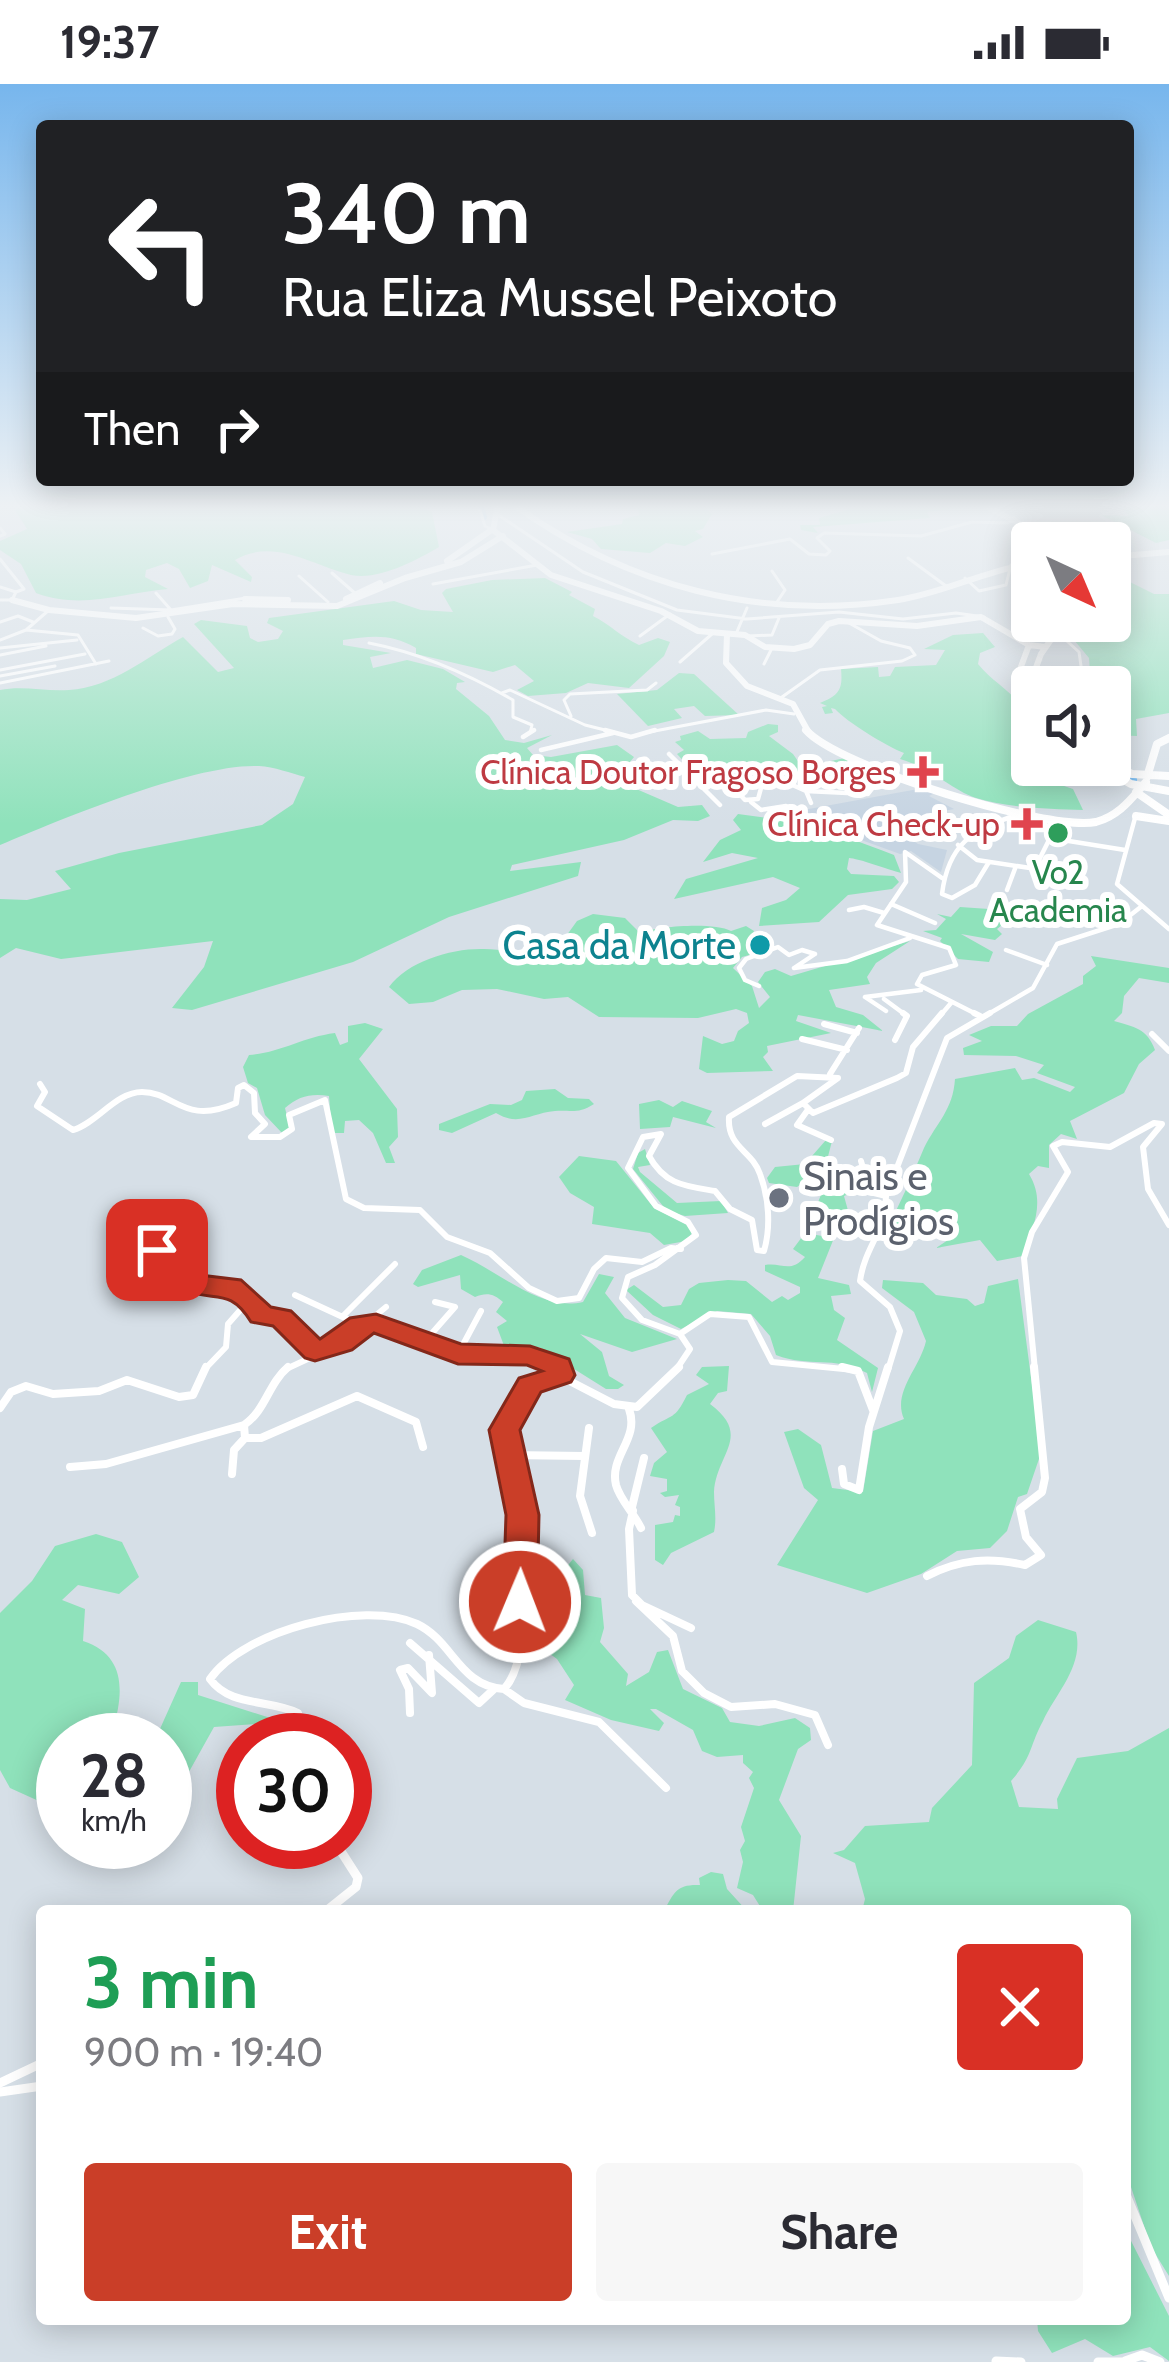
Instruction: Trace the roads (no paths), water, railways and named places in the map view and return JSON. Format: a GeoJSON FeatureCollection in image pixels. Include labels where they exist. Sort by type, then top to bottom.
{"type":"FeatureCollection","features":[{"type":"Feature","properties":{"kind":"main road"},"geometry":{"type":"LineString","coordinates":[[62,611],[129,618],[180,611]]}},
{"type":"Feature","properties":{"kind":"main road"},"geometry":{"type":"LineString","coordinates":[[661,611],[712,634],[757,636],[772,648],[806,647],[827,624],[846,620],[917,626],[980,615],[1029,645],[1046,647]]}},
{"type":"Feature","properties":{"kind":"main road"},"geometry":{"type":"LineString","coordinates":[[735,632],[725,658],[747,686],[796,706],[794,714],[826,748],[902,776],[1023,814],[1087,824],[1126,811],[1146,789],[1169,776]]}},
{"type":"Feature","properties":{"kind":"main road"},"geometry":{"type":"LineString","coordinates":[[1037,666],[1050,642]]}},
{"type":"Feature","properties":{"kind":"main road"},"geometry":{"type":"LineString","coordinates":[[1021,666],[1029,645]]}},
{"type":"Feature","properties":{"kind":"main road"},"geometry":{"type":"LineString","coordinates":[[1169,738],[1158,742],[1136,817],[1169,818]]}},
{"type":"Feature","properties":{"kind":"main road"},"geometry":{"type":"LineString","coordinates":[[1152,757],[1169,759]]}},
{"type":"Feature","properties":{"kind":"main road"},"geometry":{"type":"LineString","coordinates":[[1131,774],[1169,818]]}},
{"type":"Feature","properties":{"kind":"main road"},"geometry":{"type":"LineString","coordinates":[[1131,784],[1169,791]]}},
{"type":"Feature","properties":{"kind":"street"},"geometry":{"type":"LineString","coordinates":[[0,647],[48,611]]}},
{"type":"Feature","properties":{"kind":"street"},"geometry":{"type":"LineString","coordinates":[[143,628],[155,635],[172,634],[175,629],[170,613],[150,611]]}},
{"type":"Feature","properties":{"kind":"street"},"geometry":{"type":"LineString","coordinates":[[700,611],[742,620],[835,612],[901,620],[963,616]]}},
{"type":"Feature","properties":{"kind":"street"},"geometry":{"type":"LineString","coordinates":[[735,632],[746,611]]}},
{"type":"Feature","properties":{"kind":"street"},"geometry":{"type":"LineString","coordinates":[[640,636],[670,614]]}},
{"type":"Feature","properties":{"kind":"street"},"geometry":{"type":"LineString","coordinates":[[8,638],[0,624],[18,616],[37,622]]}},
{"type":"Feature","properties":{"kind":"street"},"geometry":{"type":"LineString","coordinates":[[757,636],[772,634],[779,618]]}},
{"type":"Feature","properties":{"kind":"street"},"geometry":{"type":"LineString","coordinates":[[782,697],[820,670],[902,661],[915,655],[910,648],[881,641],[846,620]]}},
{"type":"Feature","properties":{"kind":"street"},"geometry":{"type":"LineString","coordinates":[[26,630],[69,632],[80,637],[77,640]]}},
{"type":"Feature","properties":{"kind":"street"},"geometry":{"type":"LineString","coordinates":[[680,662],[712,634]]}},
{"type":"Feature","properties":{"kind":"street"},"geometry":{"type":"LineString","coordinates":[[0,647],[77,640]]}},
{"type":"Feature","properties":{"kind":"street"},"geometry":{"type":"LineString","coordinates":[[77,640],[96,664]]}},
{"type":"Feature","properties":{"kind":"street"},"geometry":{"type":"LineString","coordinates":[[369,643],[444,665],[502,693],[516,704],[512,716],[534,728],[524,737]]}},
{"type":"Feature","properties":{"kind":"street"},"geometry":{"type":"LineString","coordinates":[[0,647],[46,646]]}},
{"type":"Feature","properties":{"kind":"street"},"geometry":{"type":"LineString","coordinates":[[764,664],[772,648]]}},
{"type":"Feature","properties":{"kind":"street"},"geometry":{"type":"LineString","coordinates":[[0,676],[87,653]]}},
{"type":"Feature","properties":{"kind":"street"},"geometry":{"type":"LineString","coordinates":[[0,676],[109,661]]}},
{"type":"Feature","properties":{"kind":"street"},"geometry":{"type":"LineString","coordinates":[[0,676],[56,666]]}},
{"type":"Feature","properties":{"kind":"street"},"geometry":{"type":"LineString","coordinates":[[573,719],[564,700],[570,694],[645,690],[656,683]]}},
{"type":"Feature","properties":{"kind":"street"},"geometry":{"type":"LineString","coordinates":[[502,693],[510,690],[573,719],[641,737],[664,726],[766,710],[794,714]]}},
{"type":"Feature","properties":{"kind":"street"},"geometry":{"type":"LineString","coordinates":[[541,750],[615,733]]}},
{"type":"Feature","properties":{"kind":"street"},"geometry":{"type":"LineString","coordinates":[[669,754],[720,805]]}},
{"type":"Feature","properties":{"kind":"street"},"geometry":{"type":"LineString","coordinates":[[699,768],[715,771],[761,810],[785,806]]}},
{"type":"Feature","properties":{"kind":"street"},"geometry":{"type":"LineString","coordinates":[[692,778],[715,771]]}},
{"type":"Feature","properties":{"kind":"street"},"geometry":{"type":"LineString","coordinates":[[750,801],[758,799],[763,781],[772,776],[806,791],[868,794],[878,781],[902,776]]}},
{"type":"Feature","properties":{"kind":"street"},"geometry":{"type":"LineString","coordinates":[[806,791],[811,802]]}},
{"type":"Feature","properties":{"kind":"street"},"geometry":{"type":"LineString","coordinates":[[989,862],[984,878],[955,898],[943,896],[946,857],[985,826],[1023,814]]}},
{"type":"Feature","properties":{"kind":"street"},"geometry":{"type":"LineString","coordinates":[[1136,817],[1117,884],[1169,929]]}},
{"type":"Feature","properties":{"kind":"street"},"geometry":{"type":"LineString","coordinates":[[958,845],[972,858],[1016,866],[1036,866],[1044,841],[1050,838],[1125,850]]}},
{"type":"Feature","properties":{"kind":"street"},"geometry":{"type":"LineString","coordinates":[[921,991],[918,977],[949,970],[956,962],[945,946],[878,927],[906,882],[905,852],[942,878]]}},
{"type":"Feature","properties":{"kind":"street"},"geometry":{"type":"LineString","coordinates":[[1007,890],[1016,866]]}},
{"type":"Feature","properties":{"kind":"street"},"geometry":{"type":"LineString","coordinates":[[891,904],[935,923]]}},
{"type":"Feature","properties":{"kind":"street"},"geometry":{"type":"LineString","coordinates":[[842,1469],[849,1490],[862,1487],[873,1410],[900,1331],[890,1307],[860,1281],[863,1261],[885,1223],[886,1196],[945,1042],[1043,978],[1060,941],[1115,929],[1142,906]]}},
{"type":"Feature","properties":{"kind":"street"},"geometry":{"type":"LineString","coordinates":[[849,910],[864,907],[884,913]]}},
{"type":"Feature","properties":{"kind":"street"},"geometry":{"type":"LineString","coordinates":[[759,986],[746,980],[739,968],[746,959],[778,947],[789,955],[802,950],[815,954],[794,968],[847,961],[913,936]]}},
{"type":"Feature","properties":{"kind":"street"},"geometry":{"type":"LineString","coordinates":[[1006,950],[1047,965]]}},
{"type":"Feature","properties":{"kind":"street"},"geometry":{"type":"LineString","coordinates":[[886,1011],[865,998],[921,991],[980,1016]]}},
{"type":"Feature","properties":{"kind":"street"},"geometry":{"type":"LineString","coordinates":[[880,997],[908,1016],[895,1040]]}},
{"type":"Feature","properties":{"kind":"street"},"geometry":{"type":"LineString","coordinates":[[805,1107],[825,1111],[837,1100],[873,1091],[906,1073],[913,1047],[952,1003]]}},
{"type":"Feature","properties":{"kind":"street"},"geometry":{"type":"LineString","coordinates":[[824,1024],[858,1031],[830,1074]]}},
{"type":"Feature","properties":{"kind":"street"},"geometry":{"type":"LineString","coordinates":[[1152,1034],[1169,1051]]}},
{"type":"Feature","properties":{"kind":"street"},"geometry":{"type":"LineString","coordinates":[[802,1039],[847,1050]]}},
{"type":"Feature","properties":{"kind":"street"},"geometry":{"type":"LineString","coordinates":[[628,1409],[646,1402],[687,1356],[688,1341],[642,1320],[626,1305],[620,1291],[628,1277],[695,1238],[692,1226],[656,1206],[628,1168],[644,1137],[661,1134],[651,1145],[650,1156],[668,1184],[716,1191],[730,1209],[752,1220],[760,1252],[772,1214],[760,1188],[760,1171],[741,1155],[729,1136],[729,1117],[796,1076],[837,1076],[805,1107],[765,1124]]}},
{"type":"Feature","properties":{"kind":"street"},"geometry":{"type":"LineString","coordinates":[[40,1084],[45,1092],[37,1106],[73,1130],[96,1123],[114,1101],[129,1093],[146,1091],[169,1108],[216,1110],[236,1103],[238,1088],[244,1085],[254,1094],[255,1113],[265,1124],[251,1137],[273,1138],[292,1129],[289,1114],[325,1100],[346,1199],[364,1208],[420,1210],[447,1237],[490,1252],[509,1274],[557,1301],[579,1298],[593,1269],[606,1258],[642,1262],[671,1249],[681,1250]]}},
{"type":"Feature","properties":{"kind":"street"},"geometry":{"type":"LineString","coordinates":[[805,1107],[797,1126],[831,1140]]}},
{"type":"Feature","properties":{"kind":"street"},"geometry":{"type":"LineString","coordinates":[[927,1576],[963,1558],[1025,1565],[1041,1555],[1024,1532],[1020,1509],[1042,1492],[1045,1478],[1024,1258],[1028,1232],[1068,1172],[1053,1146],[1062,1142],[1110,1147],[1154,1123],[1163,1126],[1143,1147],[1148,1189],[1169,1225]]}},
{"type":"Feature","properties":{"kind":"street"},"geometry":{"type":"LineString","coordinates":[[861,1161],[870,1192],[886,1196]]}},
{"type":"Feature","properties":{"kind":"street"},"geometry":{"type":"LineString","coordinates":[[140,1252],[160,1251],[192,1283],[231,1287],[261,1315],[281,1317],[315,1352]]}},
{"type":"Feature","properties":{"kind":"street"},"geometry":{"type":"LineString","coordinates":[[344,1316],[395,1264]]}},
{"type":"Feature","properties":{"kind":"street"},"geometry":{"type":"LineString","coordinates":[[296,1295],[360,1325],[387,1325],[458,1354],[536,1357],[558,1366],[560,1375]]}},
{"type":"Feature","properties":{"kind":"street"},"geometry":{"type":"LineString","coordinates":[[0,1408],[11,1392],[23,1387],[59,1393],[99,1391],[128,1380],[179,1397],[193,1394],[204,1369],[226,1348],[228,1324],[249,1300]]}},
{"type":"Feature","properties":{"kind":"street"},"geometry":{"type":"LineString","coordinates":[[426,1340],[455,1307],[435,1302]]}},
{"type":"Feature","properties":{"kind":"street"},"geometry":{"type":"LineString","coordinates":[[70,1467],[106,1464],[244,1425],[264,1410],[275,1380],[315,1352],[341,1343],[386,1307]]}},
{"type":"Feature","properties":{"kind":"street"},"geometry":{"type":"LineString","coordinates":[[458,1354],[481,1311]]}},
{"type":"Feature","properties":{"kind":"street"},"geometry":{"type":"LineString","coordinates":[[680,1334],[710,1314],[749,1318],[772,1362],[796,1369],[845,1366],[858,1371],[873,1410]]}},
{"type":"Feature","properties":{"kind":"street"},"geometry":{"type":"LineString","coordinates":[[410,1643],[429,1654],[479,1703],[516,1676],[521,1648],[523,1515],[505,1430],[530,1385],[560,1375],[583,1382],[628,1409],[634,1437],[616,1476],[617,1487],[641,1528]]}},
{"type":"Feature","properties":{"kind":"street"},"geometry":{"type":"LineString","coordinates":[[244,1438],[261,1438],[357,1396],[416,1422],[424,1447]]}},
{"type":"Feature","properties":{"kind":"street"},"geometry":{"type":"LineString","coordinates":[[232,1474],[234,1450],[244,1438],[244,1425]]}},
{"type":"Feature","properties":{"kind":"street"},"geometry":{"type":"LineString","coordinates":[[589,1428],[580,1496],[592,1533]]}},
{"type":"Feature","properties":{"kind":"street"},"geometry":{"type":"LineString","coordinates":[[507,1455],[584,1456]]}},
{"type":"Feature","properties":{"kind":"street"},"geometry":{"type":"LineString","coordinates":[[644,1458],[633,1510],[630,1587],[635,1601],[673,1636],[690,1684],[731,1706],[775,1704],[814,1715],[828,1745]]}},
{"type":"Feature","properties":{"kind":"street"},"geometry":{"type":"LineString","coordinates":[[464,1599],[476,1607],[501,1645],[512,1632],[520,1602]]}},
{"type":"Feature","properties":{"kind":"street"},"geometry":{"type":"LineString","coordinates":[[635,1601],[691,1628]]}},
{"type":"Feature","properties":{"kind":"street"},"geometry":{"type":"LineString","coordinates":[[298,1713],[286,1705],[226,1696],[210,1679],[213,1670],[248,1644],[365,1614],[420,1624],[479,1686],[499,1690],[524,1705],[572,1709],[606,1725],[666,1788]]}},
{"type":"Feature","properties":{"kind":"street"},"geometry":{"type":"LineString","coordinates":[[410,1713],[409,1689],[400,1670],[408,1668],[433,1694],[429,1654]]}},
{"type":"Feature","properties":{"kind":"street"},"geometry":{"type":"LineString","coordinates":[[334,1905],[356,1887],[358,1878],[352,1869]]}},
{"type":"Feature","properties":{"kind":"street"},"geometry":{"type":"LineString","coordinates":[[0,2088],[36,2067]]}},
{"type":"Feature","properties":{"kind":"street"},"geometry":{"type":"LineString","coordinates":[[0,2088],[36,2086]]}},
{"type":"Feature","properties":{"kind":"street"},"geometry":{"type":"LineString","coordinates":[[1131,2207],[1169,2299]]}},
{"type":"Feature","properties":{"kind":"street"},"geometry":{"type":"LineString","coordinates":[[1098,2362],[1142,2355],[1160,2362]]}},
{"type":"Feature","properties":{"kind":"street"},"geometry":{"type":"LineString","coordinates":[[996,2361],[1021,2362]]}},
{"type":"Feature","properties":{"kind":"place","name":"Clínica Doutor Fragoso Borges"},"geometry":{"type":"Point","coordinates":[923,772]}},
{"type":"Feature","properties":{"kind":"place","name":"Clínica Check-up"},"geometry":{"type":"Point","coordinates":[1027,824]}},
{"type":"Feature","properties":{"kind":"place","name":"Vo2 Academia"},"geometry":{"type":"Point","coordinates":[1058,833]}},
{"type":"Feature","properties":{"kind":"place","name":"Casa da Morte"},"geometry":{"type":"Point","coordinates":[760,945]}},
{"type":"Feature","properties":{"kind":"place","name":"Sinais e Prodígios"},"geometry":{"type":"Point","coordinates":[779,1198]}}]}
